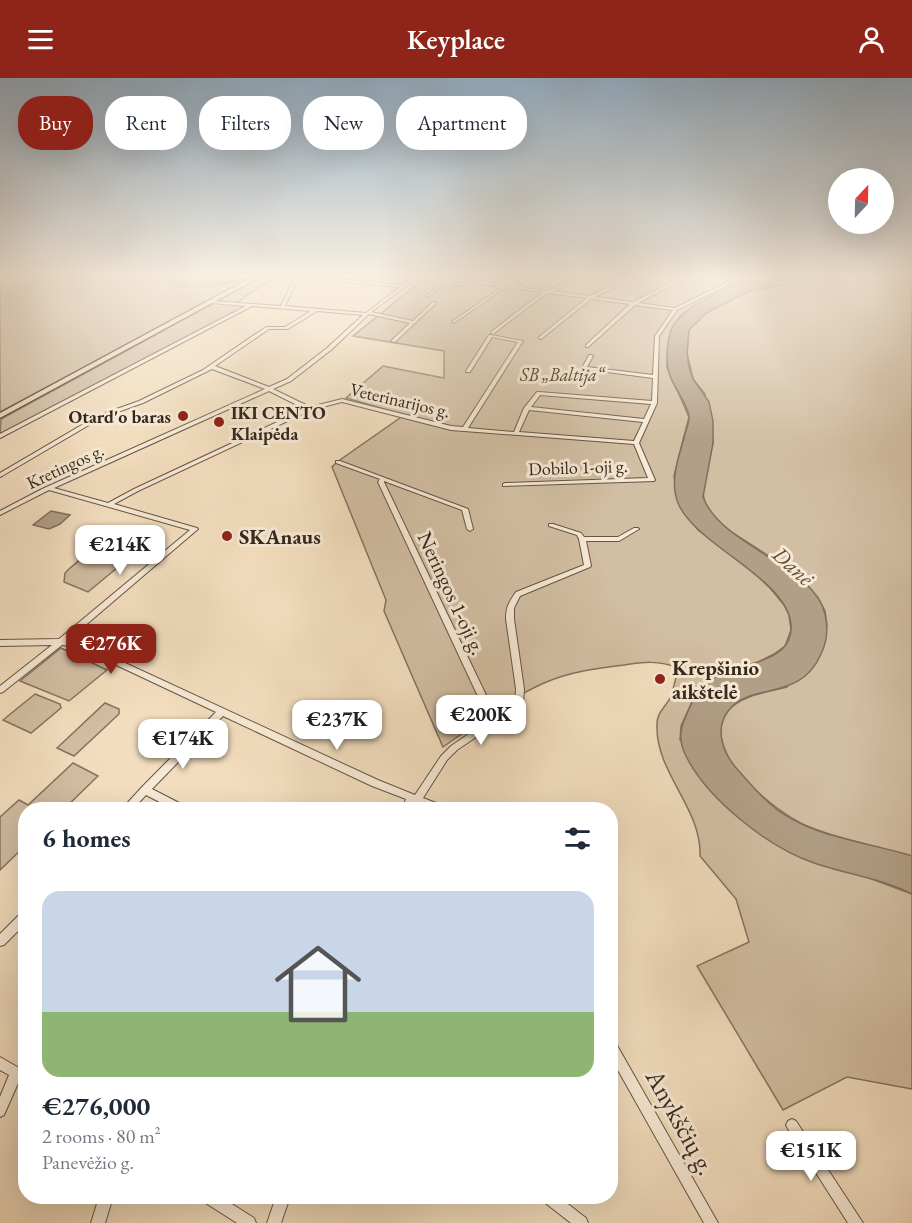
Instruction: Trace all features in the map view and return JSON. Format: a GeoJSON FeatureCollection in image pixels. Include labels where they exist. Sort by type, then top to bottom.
{"type":"FeatureCollection","features":[{"type":"Feature","properties":{"kind":"main road"},"geometry":{"type":"LineString","coordinates":[[0,416],[159,330]]}},
{"type":"Feature","properties":{"kind":"street"},"geometry":{"type":"LineString","coordinates":[[0,436],[202,330]]}},
{"type":"Feature","properties":{"kind":"street"},"geometry":{"type":"LineString","coordinates":[[0,475],[99,417],[141,402],[212,367],[265,330]]}},
{"type":"Feature","properties":{"kind":"street","name":"Kretingos g."},"geometry":{"type":"LineString","coordinates":[[0,513],[49,488],[270,389],[302,371],[349,330]]}},
{"type":"Feature","properties":{"kind":"street"},"geometry":{"type":"LineString","coordinates":[[393,341],[404,330]]}},
{"type":"Feature","properties":{"kind":"street"},"geometry":{"type":"LineString","coordinates":[[493,333],[496,330]]}},
{"type":"Feature","properties":{"kind":"street"},"geometry":{"type":"LineString","coordinates":[[541,338],[550,330]]}},
{"type":"Feature","properties":{"kind":"street"},"geometry":{"type":"LineString","coordinates":[[588,346],[605,330]]}},
{"type":"Feature","properties":{"kind":"street"},"geometry":{"type":"LineString","coordinates":[[636,443],[654,403],[656,338],[661,330]]}},
{"type":"Feature","properties":{"kind":"street"},"geometry":{"type":"LineString","coordinates":[[465,429],[521,341],[491,336],[468,371]]}},
{"type":"Feature","properties":{"kind":"street"},"geometry":{"type":"LineString","coordinates":[[591,356],[584,368],[655,377]]}},
{"type":"Feature","properties":{"kind":"street"},"geometry":{"type":"LineString","coordinates":[[212,367],[270,389],[309,409]]}},
{"type":"Feature","properties":{"kind":"street"},"geometry":{"type":"LineString","coordinates":[[516,433],[527,408],[539,393],[654,403]]}},
{"type":"Feature","properties":{"kind":"street","name":"Veterinarijos g."},"geometry":{"type":"LineString","coordinates":[[109,505],[136,490],[309,409],[337,401],[348,400],[436,426],[636,443]]}},
{"type":"Feature","properties":{"kind":"street"},"geometry":{"type":"LineString","coordinates":[[527,408],[646,421]]}},
{"type":"Feature","properties":{"kind":"street","name":"Dobilo 1-oji g."},"geometry":{"type":"LineString","coordinates":[[505,485],[652,480],[636,443]]}},
{"type":"Feature","properties":{"kind":"street"},"geometry":{"type":"LineString","coordinates":[[338,462],[465,509],[470,529]]}},
{"type":"Feature","properties":{"kind":"street","name":"Neringos 1-oji g."},"geometry":{"type":"LineString","coordinates":[[382,480],[494,721]]}},
{"type":"Feature","properties":{"kind":"street"},"geometry":{"type":"LineString","coordinates":[[0,690],[195,529],[49,488]]}},
{"type":"Feature","properties":{"kind":"street"},"geometry":{"type":"LineString","coordinates":[[412,802],[448,754],[519,704],[520,689],[510,620],[510,608],[514,600],[519,594],[533,587],[588,566],[579,534],[550,525]]}},
{"type":"Feature","properties":{"kind":"street"},"geometry":{"type":"LineString","coordinates":[[582,539],[619,539],[636,530]]}},
{"type":"Feature","properties":{"kind":"street"},"geometry":{"type":"LineString","coordinates":[[0,643],[59,642],[79,645],[221,712],[422,802]]}},
{"type":"Feature","properties":{"kind":"street"},"geometry":{"type":"LineString","coordinates":[[134,802],[221,712]]}},
{"type":"Feature","properties":{"kind":"street"},"geometry":{"type":"LineString","coordinates":[[145,790],[168,802]]}},
{"type":"Feature","properties":{"kind":"street"},"geometry":{"type":"LineString","coordinates":[[0,941],[18,923]]}},
{"type":"Feature","properties":{"kind":"street","name":"Anykščių g."},"geometry":{"type":"LineString","coordinates":[[618,1058],[711,1223]]}},
{"type":"Feature","properties":{"kind":"street"},"geometry":{"type":"LineString","coordinates":[[0,1063],[18,1074]]}},
{"type":"Feature","properties":{"kind":"street"},"geometry":{"type":"LineString","coordinates":[[0,1111],[18,1081]]}},
{"type":"Feature","properties":{"kind":"street"},"geometry":{"type":"LineString","coordinates":[[792,1125],[856,1223]]}},
{"type":"Feature","properties":{"kind":"street"},"geometry":{"type":"LineString","coordinates":[[98,1223],[104,1204]]}},
{"type":"Feature","properties":{"kind":"street"},"geometry":{"type":"LineString","coordinates":[[220,1204],[249,1223]]}},
{"type":"Feature","properties":{"kind":"street"},"geometry":{"type":"LineString","coordinates":[[274,1223],[281,1204]]}},
{"type":"Feature","properties":{"kind":"street"},"geometry":{"type":"LineString","coordinates":[[558,1204],[581,1223]]}},
{"type":"Feature","properties":{"kind":"green space"},"geometry":{"type":"Polygon","coordinates":[[[0,330],[152,330],[0,412],[0,330]]]}},
{"type":"Feature","properties":{"kind":"green space"},"geometry":{"type":"Polygon","coordinates":[[[164,330],[200,330],[0,434],[1,419],[164,330]]]}},
{"type":"Feature","properties":{"kind":"green space","name":"SB „Baltija“"},"geometry":{"type":"Polygon","coordinates":[[[360,330],[671,330],[667,367],[689,417],[674,476],[679,503],[698,530],[751,570],[770,588],[789,615],[791,630],[785,646],[774,654],[758,662],[726,671],[692,702],[681,726],[680,740],[834,869],[869,878],[912,894],[912,1089],[847,1077],[783,1110],[697,966],[749,942],[736,899],[700,856],[699,839],[694,822],[670,775],[658,742],[657,719],[671,696],[678,668],[651,662],[638,663],[583,671],[554,679],[505,704],[443,747],[384,611],[386,600],[332,467],[404,415],[346,398],[383,366],[444,378],[444,351],[353,336],[360,330]]]}},
{"type":"Feature","properties":{"kind":"green space"},"geometry":{"type":"Polygon","coordinates":[[[689,330],[912,330],[912,856],[832,835],[793,819],[760,794],[744,778],[731,761],[723,744],[721,727],[728,711],[747,698],[787,687],[827,626],[825,611],[818,598],[769,556],[714,518],[706,507],[702,490],[713,443],[705,394],[693,379],[687,353],[689,330]]]}},
{"type":"Feature","properties":{"kind":"green space"},"geometry":{"type":"Polygon","coordinates":[[[137,527],[150,534],[147,543],[88,592],[64,582],[65,573],[101,542],[127,528],[137,527]]]}},
{"type":"Feature","properties":{"kind":"green space"},"geometry":{"type":"Polygon","coordinates":[[[61,648],[107,670],[69,701],[20,681],[61,648]]]}},
{"type":"Feature","properties":{"kind":"green space"},"geometry":{"type":"Polygon","coordinates":[[[35,694],[60,704],[61,708],[31,733],[3,720],[35,694]]]}},
{"type":"Feature","properties":{"kind":"green space"},"geometry":{"type":"Polygon","coordinates":[[[105,703],[119,709],[119,714],[74,756],[57,748],[105,703]]]}},
{"type":"Feature","properties":{"kind":"green space"},"geometry":{"type":"Polygon","coordinates":[[[73,763],[98,776],[71,802],[31,802],[73,763]]]}},
{"type":"Feature","properties":{"kind":"green space"},"geometry":{"type":"Polygon","coordinates":[[[19,800],[23,802],[18,802],[18,853],[0,870],[0,817],[19,800]]]}},
{"type":"Feature","properties":{"kind":"shaded area"},"geometry":{"type":"Polygon","coordinates":[[[671,330],[689,330],[687,353],[689,367],[693,379],[709,402],[713,421],[713,443],[703,497],[713,514],[728,529],[804,582],[818,597],[825,614],[825,645],[812,669],[801,679],[788,686],[749,696],[737,702],[724,718],[721,733],[724,749],[737,769],[764,798],[783,814],[817,831],[912,856],[912,894],[876,880],[814,863],[778,846],[759,834],[724,805],[709,789],[686,756],[682,746],[681,732],[698,691],[714,677],[769,658],[780,651],[788,642],[791,630],[788,612],[778,596],[762,580],[704,535],[688,519],[678,503],[674,486],[675,477],[689,418],[685,404],[668,369],[671,330]]]}},
{"type":"Feature","properties":{"kind":"shaded area"},"geometry":{"type":"Polygon","coordinates":[[[51,511],[70,515],[60,524],[49,529],[33,525],[51,511]]]}},
{"type":"Feature","properties":{"kind":"place","name":"Otard'o baras"},"geometry":{"type":"Point","coordinates":[183,416]}},
{"type":"Feature","properties":{"kind":"place","name":"IKI CENTO Klaipėda"},"geometry":{"type":"Point","coordinates":[219,422]}},
{"type":"Feature","properties":{"kind":"place","name":"SKAnaus"},"geometry":{"type":"Point","coordinates":[227,536]}},
{"type":"Feature","properties":{"kind":"place","name":"Krepšinio aikštelė"},"geometry":{"type":"Point","coordinates":[660,679]}},
{"type":"Feature","properties":{"kind":"water label","name":"Danė"},"geometry":{"type":"Point","coordinates":[793,566]}}]}
